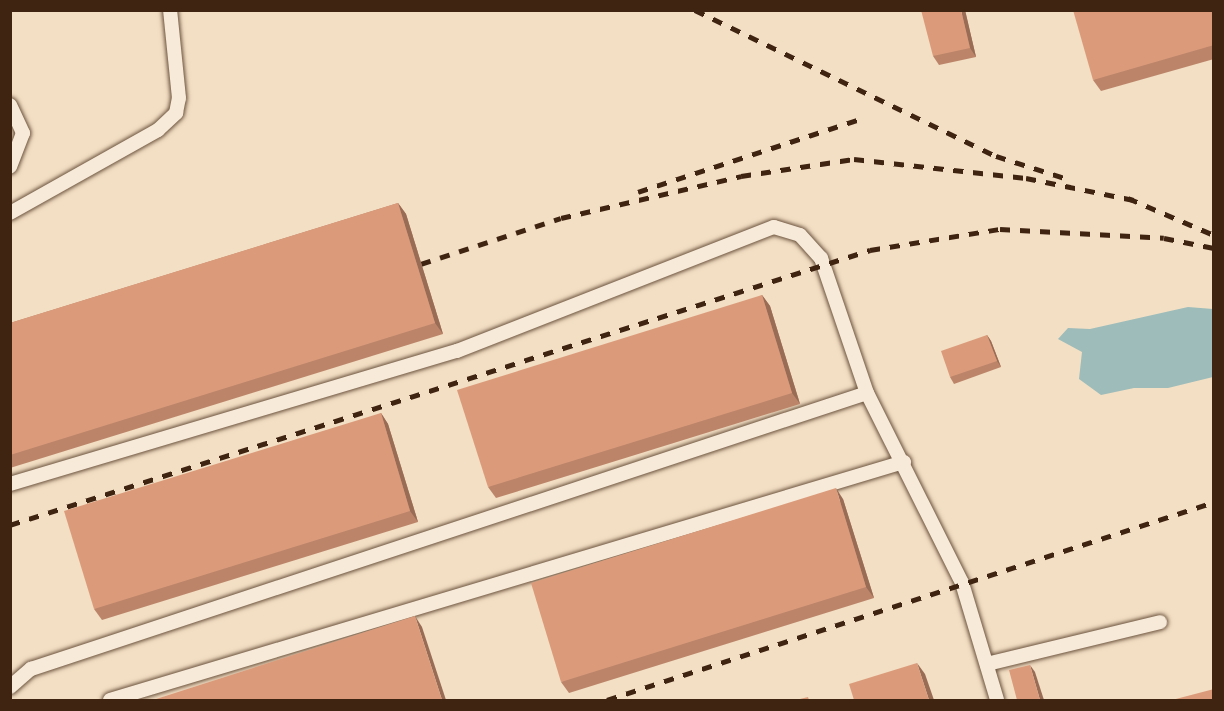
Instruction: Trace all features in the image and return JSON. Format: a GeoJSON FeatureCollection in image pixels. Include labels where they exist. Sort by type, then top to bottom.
{"type":"FeatureCollection","features":[{"type":"Feature","properties":{"kind":"lane"},"geometry":{"type":"LineString","coordinates":[[10,213],[158,130],[176,113],[179,98],[170,10]]}},
{"type":"Feature","properties":{"kind":"lane"},"geometry":{"type":"LineString","coordinates":[[10,105],[23,133],[10,167]]}},
{"type":"Feature","properties":{"kind":"lane"},"geometry":{"type":"LineString","coordinates":[[10,484],[457,351],[774,227],[800,235],[821,258],[867,393],[904,462],[962,582],[998,700]]}},
{"type":"Feature","properties":{"kind":"lane"},"geometry":{"type":"LineString","coordinates":[[10,687],[31,669],[867,393]]}},
{"type":"Feature","properties":{"kind":"lane"},"geometry":{"type":"LineString","coordinates":[[110,700],[904,462]]}},
{"type":"Feature","properties":{"kind":"lane"},"geometry":{"type":"LineString","coordinates":[[987,664],[1160,622]]}},
{"type":"Feature","properties":{"kind":"water"},"geometry":{"type":"Polygon","coordinates":[[[1188,307],[1213,309],[1213,377],[1168,388],[1134,388],[1101,395],[1079,379],[1082,352],[1058,339],[1068,328],[1090,329],[1188,307]]]}},
{"type":"Feature","properties":{"kind":"building"},"geometry":{"type":"Polygon","coordinates":[[[921,10],[961,10],[970,48],[933,56],[921,10]]]}},
{"type":"Feature","properties":{"kind":"building"},"geometry":{"type":"Polygon","coordinates":[[[1073,10],[1214,10],[1214,45],[1093,80],[1073,10]]]}},
{"type":"Feature","properties":{"kind":"building"},"geometry":{"type":"Polygon","coordinates":[[[398,203],[435,323],[10,455],[10,323],[398,203]]]}},
{"type":"Feature","properties":{"kind":"building"},"geometry":{"type":"Polygon","coordinates":[[[762,295],[792,393],[488,487],[457,390],[762,295]]]}},
{"type":"Feature","properties":{"kind":"building"},"geometry":{"type":"Polygon","coordinates":[[[987,335],[997,361],[950,377],[941,351],[987,335]]]}},
{"type":"Feature","properties":{"kind":"building"},"geometry":{"type":"Polygon","coordinates":[[[381,413],[410,511],[94,609],[64,511],[381,413]]]}},
{"type":"Feature","properties":{"kind":"building"},"geometry":{"type":"Polygon","coordinates":[[[836,488],[866,587],[561,682],[531,583],[836,488]]]}},
{"type":"Feature","properties":{"kind":"building"},"geometry":{"type":"Polygon","coordinates":[[[415,616],[442,700],[153,700],[415,616]]]}},
{"type":"Feature","properties":{"kind":"building"},"geometry":{"type":"Polygon","coordinates":[[[917,663],[929,700],[854,700],[849,684],[917,663]]]}},
{"type":"Feature","properties":{"kind":"building"},"geometry":{"type":"Polygon","coordinates":[[[1030,665],[1040,700],[1017,700],[1009,670],[1030,665]]]}},
{"type":"Feature","properties":{"kind":"building"},"geometry":{"type":"Polygon","coordinates":[[[1214,689],[1214,700],[1172,700],[1214,689]]]}},
{"type":"Feature","properties":{"kind":"railway"},"geometry":{"type":"LineString","coordinates":[[695,10],[996,156],[1071,180]]}},
{"type":"Feature","properties":{"kind":"railway"},"geometry":{"type":"LineString","coordinates":[[638,192],[857,120]]}},
{"type":"Feature","properties":{"kind":"railway"},"geometry":{"type":"LineString","coordinates":[[421,264],[561,218],[741,176],[854,159],[1026,178],[1134,200]]}},
{"type":"Feature","properties":{"kind":"railway"},"geometry":{"type":"LineString","coordinates":[[1128,198],[1214,235]]}},
{"type":"Feature","properties":{"kind":"railway"},"geometry":{"type":"LineString","coordinates":[[10,525],[870,250],[1000,229],[1164,238],[1214,248]]}},
{"type":"Feature","properties":{"kind":"railway"},"geometry":{"type":"LineString","coordinates":[[607,700],[1214,502]]}}]}
